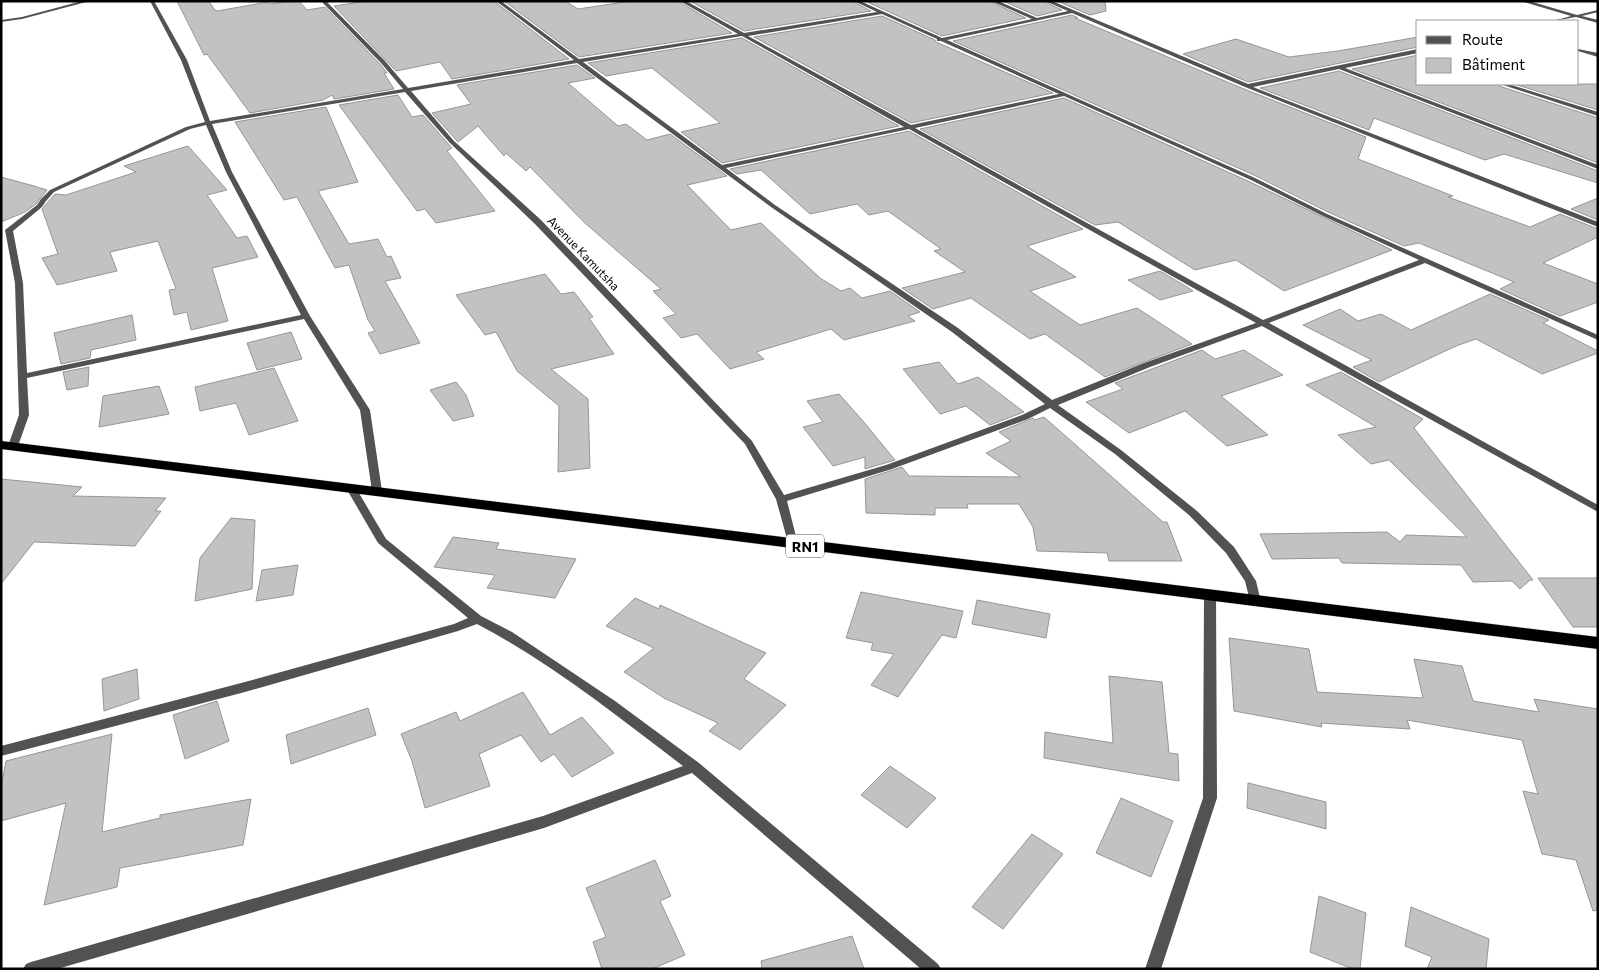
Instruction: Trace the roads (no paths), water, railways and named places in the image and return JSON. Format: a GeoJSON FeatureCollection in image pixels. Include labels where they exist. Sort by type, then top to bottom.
{"type":"FeatureCollection","features":[{"type":"Feature","properties":{"kind":"highway","name":"RN1"},"geometry":{"type":"LineString","coordinates":[[7,445],[1255,602],[1598,643]]}},
{"type":"Feature","properties":{"kind":"street"},"geometry":{"type":"LineString","coordinates":[[1,21],[88,1]]}},
{"type":"Feature","properties":{"kind":"street"},"geometry":{"type":"LineString","coordinates":[[152,1],[184,60],[229,172],[306,316],[365,410],[377,491]]}},
{"type":"Feature","properties":{"kind":"street","name":"Avenue Kamutsha"},"geometry":{"type":"LineString","coordinates":[[323,1],[383,62],[452,142],[538,222],[749,443],[781,499],[793,544]]}},
{"type":"Feature","properties":{"kind":"street"},"geometry":{"type":"LineString","coordinates":[[498,1],[774,206],[955,330],[1050,404],[1118,452],[1193,513],[1230,550],[1250,581],[1255,602]]}},
{"type":"Feature","properties":{"kind":"street"},"geometry":{"type":"LineString","coordinates":[[682,1],[727,24],[741,34],[1597,508]]}},
{"type":"Feature","properties":{"kind":"street"},"geometry":{"type":"LineString","coordinates":[[856,1],[939,40],[1253,179],[1424,261],[1598,338]]}},
{"type":"Feature","properties":{"kind":"street"},"geometry":{"type":"LineString","coordinates":[[992,1],[1036,19]]}},
{"type":"Feature","properties":{"kind":"street"},"geometry":{"type":"LineString","coordinates":[[1047,1],[1247,86],[1598,225]]}},
{"type":"Feature","properties":{"kind":"street"},"geometry":{"type":"LineString","coordinates":[[1523,1],[1598,22]]}},
{"type":"Feature","properties":{"kind":"street"},"geometry":{"type":"LineString","coordinates":[[1561,20],[1598,11]]}},
{"type":"Feature","properties":{"kind":"street"},"geometry":{"type":"LineString","coordinates":[[939,40],[1072,12]]}},
{"type":"Feature","properties":{"kind":"street"},"geometry":{"type":"LineString","coordinates":[[7,445],[24,415],[18,283],[9,230],[40,206],[52,191],[188,128],[208,123],[741,34],[881,13]]}},
{"type":"Feature","properties":{"kind":"street"},"geometry":{"type":"LineString","coordinates":[[1579,50],[1598,56]]}},
{"type":"Feature","properties":{"kind":"street"},"geometry":{"type":"LineString","coordinates":[[1247,86],[1416,52]]}},
{"type":"Feature","properties":{"kind":"street"},"geometry":{"type":"LineString","coordinates":[[1408,54],[1416,56]]}},
{"type":"Feature","properties":{"kind":"street"},"geometry":{"type":"LineString","coordinates":[[1339,67],[1598,167]]}},
{"type":"Feature","properties":{"kind":"street"},"geometry":{"type":"LineString","coordinates":[[1506,85],[1598,114]]}},
{"type":"Feature","properties":{"kind":"street"},"geometry":{"type":"LineString","coordinates":[[722,167],[1062,95]]}},
{"type":"Feature","properties":{"kind":"street"},"geometry":{"type":"LineString","coordinates":[[781,499],[889,467],[1025,417],[1050,404],[1147,365],[1424,261]]}},
{"type":"Feature","properties":{"kind":"street"},"geometry":{"type":"LineString","coordinates":[[23,376],[306,316]]}},
{"type":"Feature","properties":{"kind":"street"},"geometry":{"type":"LineString","coordinates":[[351,488],[382,541],[477,619],[508,635],[611,704],[694,767],[933,969]]}},
{"type":"Feature","properties":{"kind":"street"},"geometry":{"type":"LineString","coordinates":[[1153,969],[1210,798],[1210,596]]}},
{"type":"Feature","properties":{"kind":"street"},"geometry":{"type":"LineString","coordinates":[[1,751],[245,687],[458,627],[477,619]]}},
{"type":"Feature","properties":{"kind":"street"},"geometry":{"type":"LineString","coordinates":[[31,969],[544,822],[694,767]]}}]}
